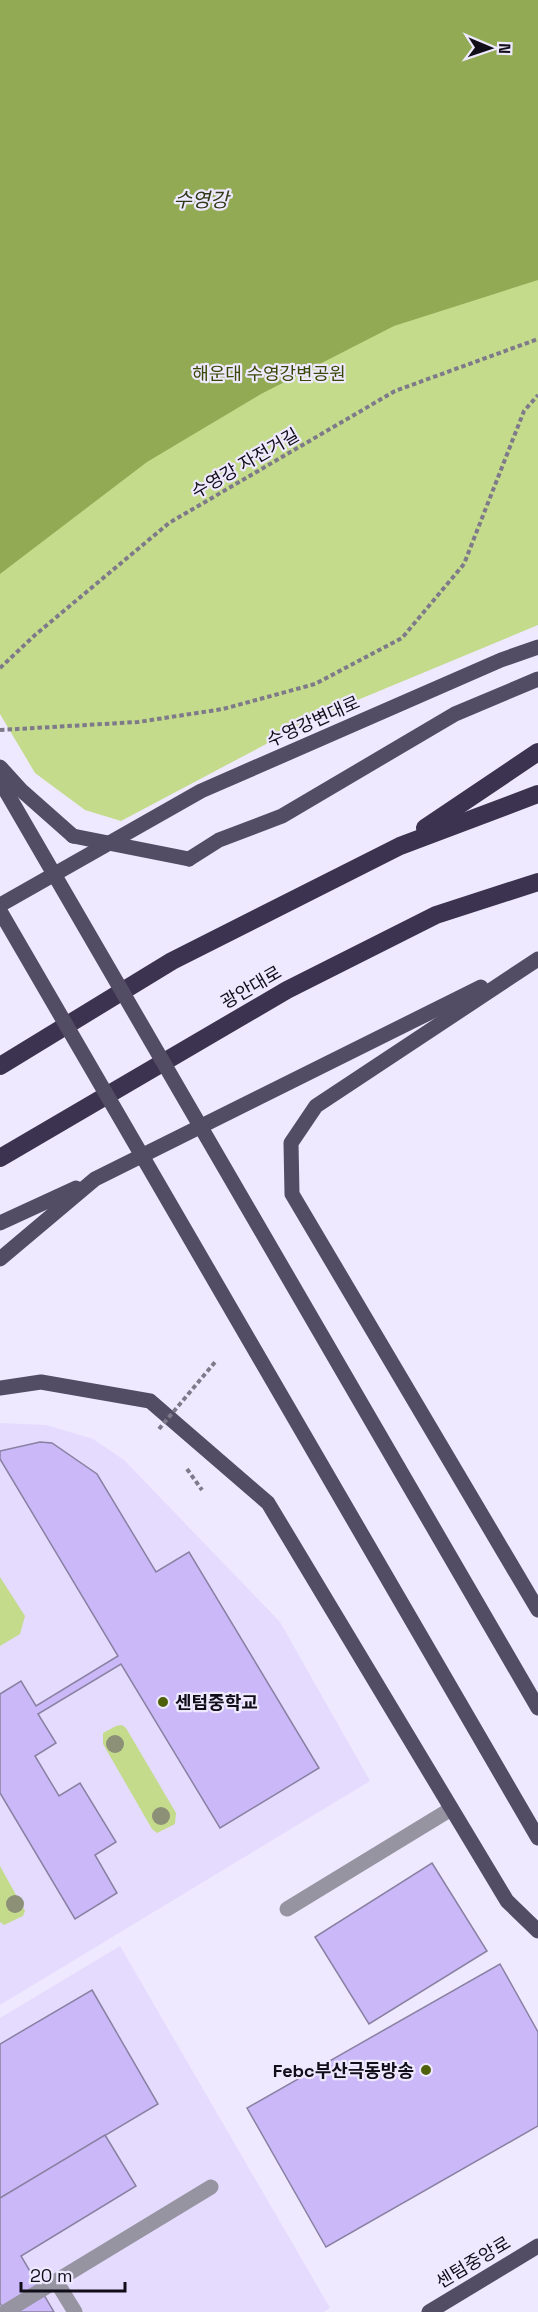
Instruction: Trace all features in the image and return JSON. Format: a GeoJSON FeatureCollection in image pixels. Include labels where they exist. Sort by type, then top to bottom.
{"type":"FeatureCollection","features":[{"type":"Feature","properties":{"kind":"highway"},"geometry":{"type":"LineString","coordinates":[[400,846],[538,752]]}},
{"type":"Feature","properties":{"kind":"highway"},"geometry":{"type":"LineString","coordinates":[[0,1066],[172,961],[400,846],[538,794]]}},
{"type":"Feature","properties":{"kind":"highway","name":"광안대로"},"geometry":{"type":"LineString","coordinates":[[0,1158],[287,990],[436,915],[538,882]]}},
{"type":"Feature","properties":{"kind":"main road","name":"수영강변대로"},"geometry":{"type":"LineString","coordinates":[[0,905],[201,791],[501,660],[538,647]]}},
{"type":"Feature","properties":{"kind":"main road"},"geometry":{"type":"LineString","coordinates":[[0,767],[21,790],[73,836],[189,859],[219,840],[282,816],[455,714],[538,679]]}},
{"type":"Feature","properties":{"kind":"main road"},"geometry":{"type":"LineString","coordinates":[[0,781],[538,1708]]}},
{"type":"Feature","properties":{"kind":"main road"},"geometry":{"type":"LineString","coordinates":[[0,911],[538,1838]]}},
{"type":"Feature","properties":{"kind":"main road"},"geometry":{"type":"LineString","coordinates":[[0,1223],[95,1179],[538,959]]}},
{"type":"Feature","properties":{"kind":"main road"},"geometry":{"type":"LineString","coordinates":[[538,959],[316,1106],[291,1143],[292,1194],[538,1610]]}},
{"type":"Feature","properties":{"kind":"main road"},"geometry":{"type":"LineString","coordinates":[[0,1259],[95,1179]]}},
{"type":"Feature","properties":{"kind":"main road"},"geometry":{"type":"LineString","coordinates":[[0,1388],[41,1382],[150,1401],[268,1503],[507,1901],[538,1931]]}},
{"type":"Feature","properties":{"kind":"main road","name":"센텀중앙로"},"geometry":{"type":"LineString","coordinates":[[429,2312],[538,2246]]}},
{"type":"Feature","properties":{"kind":"lane"},"geometry":{"type":"LineString","coordinates":[[287,1909],[451,1809]]}},
{"type":"Feature","properties":{"kind":"lane"},"geometry":{"type":"LineString","coordinates":[[5,2312],[211,2187]]}},
{"type":"Feature","properties":{"kind":"lane"},"geometry":{"type":"LineString","coordinates":[[56,2281],[75,2312]]}},
{"type":"Feature","properties":{"kind":"path","name":"수영강 자전거길"},"geometry":{"type":"LineString","coordinates":[[0,668],[35,635],[169,524],[395,391],[538,339]]}},
{"type":"Feature","properties":{"kind":"path"},"geometry":{"type":"LineString","coordinates":[[0,730],[138,722],[223,709],[315,684],[402,638],[464,564],[524,411],[538,394]]}},
{"type":"Feature","properties":{"kind":"path"},"geometry":{"type":"LineString","coordinates":[[159,1429],[216,1361]]}},
{"type":"Feature","properties":{"kind":"shaded area","name":"센텀중학교"},"geometry":{"type":"Polygon","coordinates":[[[0,1423],[46,1425],[93,1439],[124,1460],[280,1622],[370,1781],[0,2005],[0,1423]]]}},
{"type":"Feature","properties":{"kind":"shaded area"},"geometry":{"type":"Polygon","coordinates":[[[120,1946],[330,2308],[323,2312],[0,2312],[0,2018],[120,1946]]]}},
{"type":"Feature","properties":{"kind":"green space","name":"해운대 수영강변공원"},"geometry":{"type":"Polygon","coordinates":[[[0,0],[538,0],[538,625],[319,716],[121,821],[85,810],[35,773],[0,714],[0,0]]]}},
{"type":"Feature","properties":{"kind":"green space"},"geometry":{"type":"Polygon","coordinates":[[[0,1577],[25,1616],[20,1634],[0,1646],[0,1577]]]}},
{"type":"Feature","properties":{"kind":"green space"},"geometry":{"type":"Polygon","coordinates":[[[122,1725],[126,1728],[176,1813],[175,1824],[157,1833],[152,1829],[103,1744],[103,1733],[122,1725]]]}},
{"type":"Feature","properties":{"kind":"green space"},"geometry":{"type":"Polygon","coordinates":[[[0,1866],[25,1911],[23,1916],[4,1925],[0,1922],[0,1866]]]}},
{"type":"Feature","properties":{"kind":"water","name":"수영강"},"geometry":{"type":"Polygon","coordinates":[[[0,0],[538,0],[538,280],[394,326],[261,394],[147,462],[0,574],[0,0]]]}},
{"type":"Feature","properties":{"kind":"building"},"geometry":{"type":"Polygon","coordinates":[[[40,1442],[52,1443],[97,1474],[156,1572],[189,1552],[319,1768],[220,1828],[121,1664],[38,1714],[56,1743],[35,1756],[59,1796],[80,1783],[116,1842],[95,1855],[117,1893],[75,1919],[0,1793],[0,1694],[21,1681],[36,1706],[118,1656],[0,1459],[0,1451],[40,1442]]]}},
{"type":"Feature","properties":{"kind":"building"},"geometry":{"type":"Polygon","coordinates":[[[432,1863],[487,1951],[369,2024],[315,1937],[432,1863]]]}},
{"type":"Feature","properties":{"kind":"building","name":"Febc부산극동방송"},"geometry":{"type":"Polygon","coordinates":[[[500,1964],[538,2032],[538,2126],[326,2247],[247,2108],[500,1964]]]}},
{"type":"Feature","properties":{"kind":"building"},"geometry":{"type":"Polygon","coordinates":[[[92,1990],[158,2104],[0,2198],[0,2044],[92,1990]]]}},
{"type":"Feature","properties":{"kind":"building"},"geometry":{"type":"Polygon","coordinates":[[[105,2135],[136,2186],[21,2256],[54,2312],[5,2312],[0,2303],[0,2198],[105,2135]]]}},
{"type":"Feature","properties":{"kind":"place","name":"센텀중학교"},"geometry":{"type":"Point","coordinates":[163,1702]}},
{"type":"Feature","properties":{"kind":"place","name":"Febc부산극동방송"},"geometry":{"type":"Point","coordinates":[426,2070]}}]}
